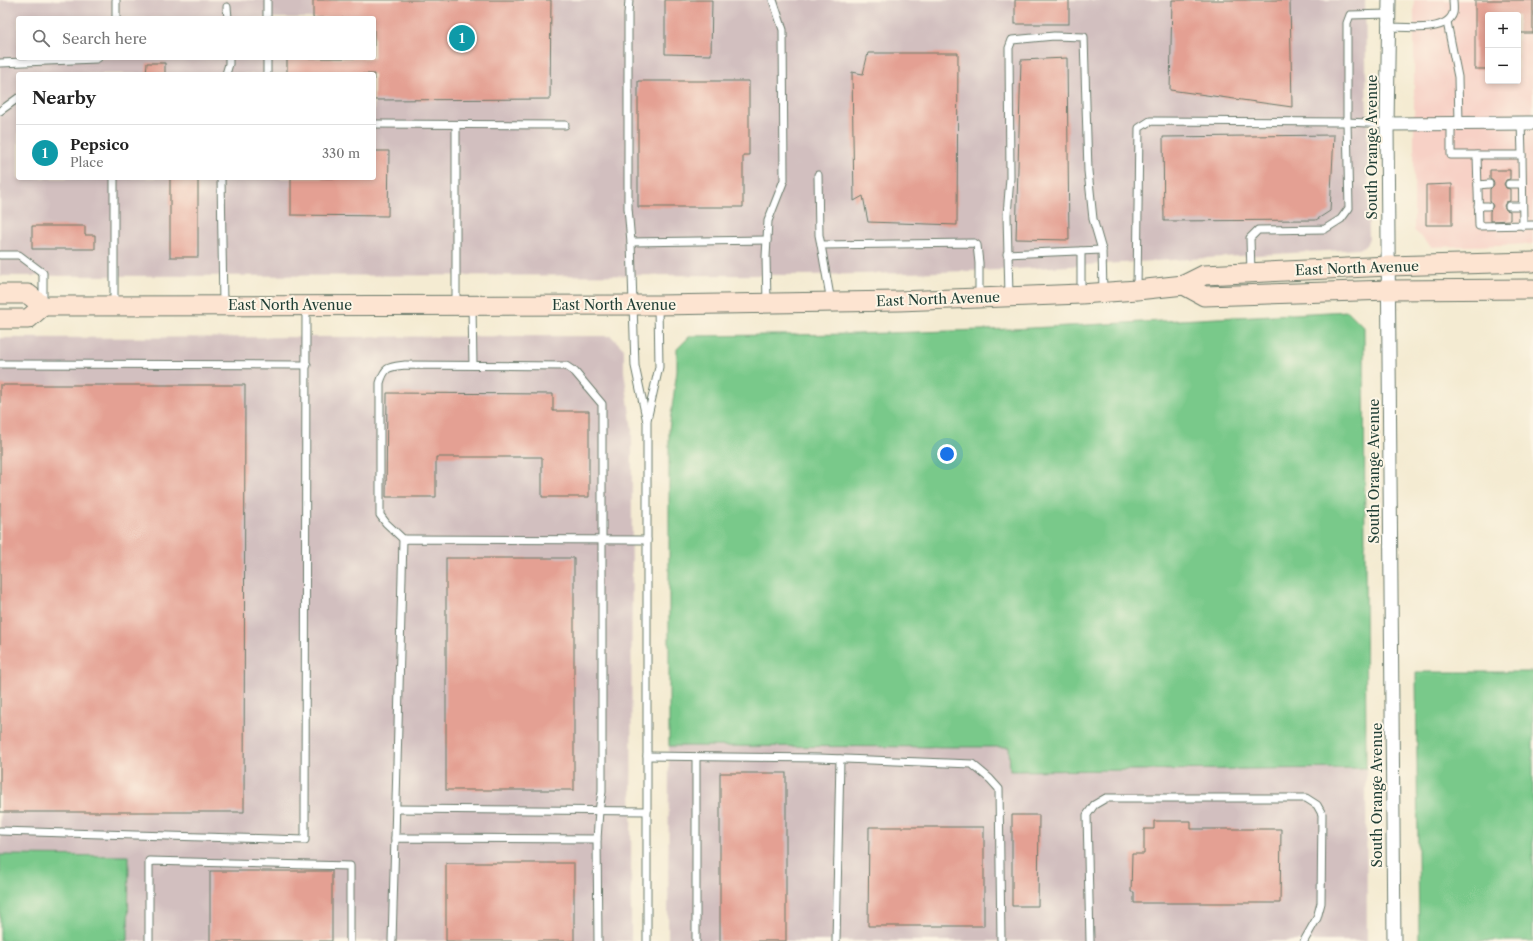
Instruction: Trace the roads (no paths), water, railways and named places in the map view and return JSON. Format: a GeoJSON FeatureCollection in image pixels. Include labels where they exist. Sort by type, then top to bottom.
{"type":"FeatureCollection","features":[{"type":"Feature","properties":{"kind":"street","name":"South Orange Avenue"},"geometry":{"type":"LineString","coordinates":[[1388,0],[1388,290],[1394,941]]}},
{"type":"Feature","properties":{"kind":"street"},"geometry":{"type":"LineString","coordinates":[[1387,124],[1527,123]]}},
{"type":"Feature","properties":{"kind":"street","name":"East North Avenue"},"geometry":{"type":"LineString","coordinates":[[43,306],[306,304],[658,305],[980,298],[1137,290],[1184,285],[1204,275],[1388,266],[1533,262]]}},
{"type":"Feature","properties":{"kind":"street","name":"East North Avenue"},"geometry":{"type":"LineString","coordinates":[[1184,285],[1204,296],[1388,290],[1533,289]]}},
{"type":"Feature","properties":{"kind":"street"},"geometry":{"type":"LineString","coordinates":[[0,294],[28,294],[43,306],[28,319],[0,319]]}},
{"type":"Feature","properties":{"kind":"lane"},"geometry":{"type":"LineString","coordinates":[[116,0],[116,16]]}},
{"type":"Feature","properties":{"kind":"lane"},"geometry":{"type":"LineString","coordinates":[[267,0],[267,16]]}},
{"type":"Feature","properties":{"kind":"lane"},"geometry":{"type":"LineString","coordinates":[[629,0],[628,208],[632,242],[635,366],[647,422]]}},
{"type":"Feature","properties":{"kind":"lane"},"geometry":{"type":"LineString","coordinates":[[767,303],[768,221],[784,180],[783,30],[773,0]]}},
{"type":"Feature","properties":{"kind":"lane"},"geometry":{"type":"LineString","coordinates":[[1251,273],[1250,238],[1258,230],[1325,229],[1342,219],[1349,208],[1347,122],[1348,22],[1350,15],[1434,27],[1447,22],[1453,13],[1453,0]]}},
{"type":"Feature","properties":{"kind":"lane"},"geometry":{"type":"LineString","coordinates":[[227,7],[228,16]]}},
{"type":"Feature","properties":{"kind":"lane"},"geometry":{"type":"LineString","coordinates":[[1447,22],[1458,77],[1451,155],[1522,155]]}},
{"type":"Feature","properties":{"kind":"lane"},"geometry":{"type":"LineString","coordinates":[[1009,297],[1007,215],[1010,178],[1009,48],[1012,40],[1054,36],[1084,37],[1088,171],[1093,219],[1102,250],[1103,292]]}},
{"type":"Feature","properties":{"kind":"lane"},"geometry":{"type":"LineString","coordinates":[[0,63],[72,60]]}},
{"type":"Feature","properties":{"kind":"lane"},"geometry":{"type":"LineString","coordinates":[[227,72],[230,64],[229,60]]}},
{"type":"Feature","properties":{"kind":"lane"},"geometry":{"type":"LineString","coordinates":[[267,60],[267,72]]}},
{"type":"Feature","properties":{"kind":"lane"},"geometry":{"type":"LineString","coordinates":[[0,111],[16,99]]}},
{"type":"Feature","properties":{"kind":"lane"},"geometry":{"type":"LineString","coordinates":[[1137,290],[1139,128],[1150,121],[1347,122],[1387,124]]}},
{"type":"Feature","properties":{"kind":"lane"},"geometry":{"type":"LineString","coordinates":[[1523,226],[1522,155],[1527,123]]}},
{"type":"Feature","properties":{"kind":"lane"},"geometry":{"type":"LineString","coordinates":[[376,124],[565,125]]}},
{"type":"Feature","properties":{"kind":"lane"},"geometry":{"type":"LineString","coordinates":[[456,125],[464,305],[472,366]]}},
{"type":"Feature","properties":{"kind":"lane"},"geometry":{"type":"LineString","coordinates":[[1477,155],[1479,226],[1533,225]]}},
{"type":"Feature","properties":{"kind":"lane"},"geometry":{"type":"LineString","coordinates":[[818,175],[819,235],[831,302]]}},
{"type":"Feature","properties":{"kind":"lane"},"geometry":{"type":"LineString","coordinates":[[114,180],[114,306]]}},
{"type":"Feature","properties":{"kind":"lane"},"geometry":{"type":"LineString","coordinates":[[221,180],[223,305]]}},
{"type":"Feature","properties":{"kind":"lane"},"geometry":{"type":"LineString","coordinates":[[1478,185],[1489,184]]}},
{"type":"Feature","properties":{"kind":"lane"},"geometry":{"type":"LineString","coordinates":[[1508,184],[1522,184]]}},
{"type":"Feature","properties":{"kind":"lane"},"geometry":{"type":"LineString","coordinates":[[1478,206],[1488,206]]}},
{"type":"Feature","properties":{"kind":"lane"},"geometry":{"type":"LineString","coordinates":[[1509,206],[1522,206]]}},
{"type":"Feature","properties":{"kind":"lane"},"geometry":{"type":"LineString","coordinates":[[632,242],[768,240]]}},
{"type":"Feature","properties":{"kind":"lane"},"geometry":{"type":"LineString","coordinates":[[821,246],[974,243],[977,246],[979,262],[980,298]]}},
{"type":"Feature","properties":{"kind":"lane"},"geometry":{"type":"LineString","coordinates":[[1007,254],[1102,250]]}},
{"type":"Feature","properties":{"kind":"lane"},"geometry":{"type":"LineString","coordinates":[[1081,251],[1081,294]]}},
{"type":"Feature","properties":{"kind":"lane"},"geometry":{"type":"LineString","coordinates":[[0,255],[19,255],[42,273],[43,306]]}},
{"type":"Feature","properties":{"kind":"lane"},"geometry":{"type":"LineString","coordinates":[[0,831],[305,840],[306,304]]}},
{"type":"Feature","properties":{"kind":"lane"},"geometry":{"type":"LineString","coordinates":[[647,941],[647,422],[659,366],[658,305]]}},
{"type":"Feature","properties":{"kind":"lane"},"geometry":{"type":"LineString","coordinates":[[0,364],[307,366]]}},
{"type":"Feature","properties":{"kind":"lane"},"geometry":{"type":"LineString","coordinates":[[598,941],[597,839],[602,792],[602,540],[602,404],[575,372],[566,366],[405,365],[388,367],[384,371],[379,392],[380,515],[386,523],[403,539],[602,540],[647,540]]}},
{"type":"Feature","properties":{"kind":"lane"},"geometry":{"type":"LineString","coordinates":[[392,941],[403,539]]}},
{"type":"Feature","properties":{"kind":"lane"},"geometry":{"type":"LineString","coordinates":[[647,756],[840,759],[972,764],[990,779],[998,789],[1001,941]]}},
{"type":"Feature","properties":{"kind":"lane"},"geometry":{"type":"LineString","coordinates":[[696,757],[696,941]]}},
{"type":"Feature","properties":{"kind":"lane"},"geometry":{"type":"LineString","coordinates":[[836,941],[840,759]]}},
{"type":"Feature","properties":{"kind":"lane"},"geometry":{"type":"LineString","coordinates":[[1090,941],[1087,815],[1094,805],[1106,798],[1306,798],[1317,805],[1322,814],[1321,903],[1317,918],[1304,941]]}},
{"type":"Feature","properties":{"kind":"lane"},"geometry":{"type":"LineString","coordinates":[[396,810],[647,811]]}},
{"type":"Feature","properties":{"kind":"lane"},"geometry":{"type":"LineString","coordinates":[[395,838],[597,839]]}},
{"type":"Feature","properties":{"kind":"lane"},"geometry":{"type":"LineString","coordinates":[[149,941],[149,862],[350,866],[350,941]]}},
{"type":"Feature","properties":{"kind":"place","name":"Pepsico"},"geometry":{"type":"Point","coordinates":[462,38]}}]}
